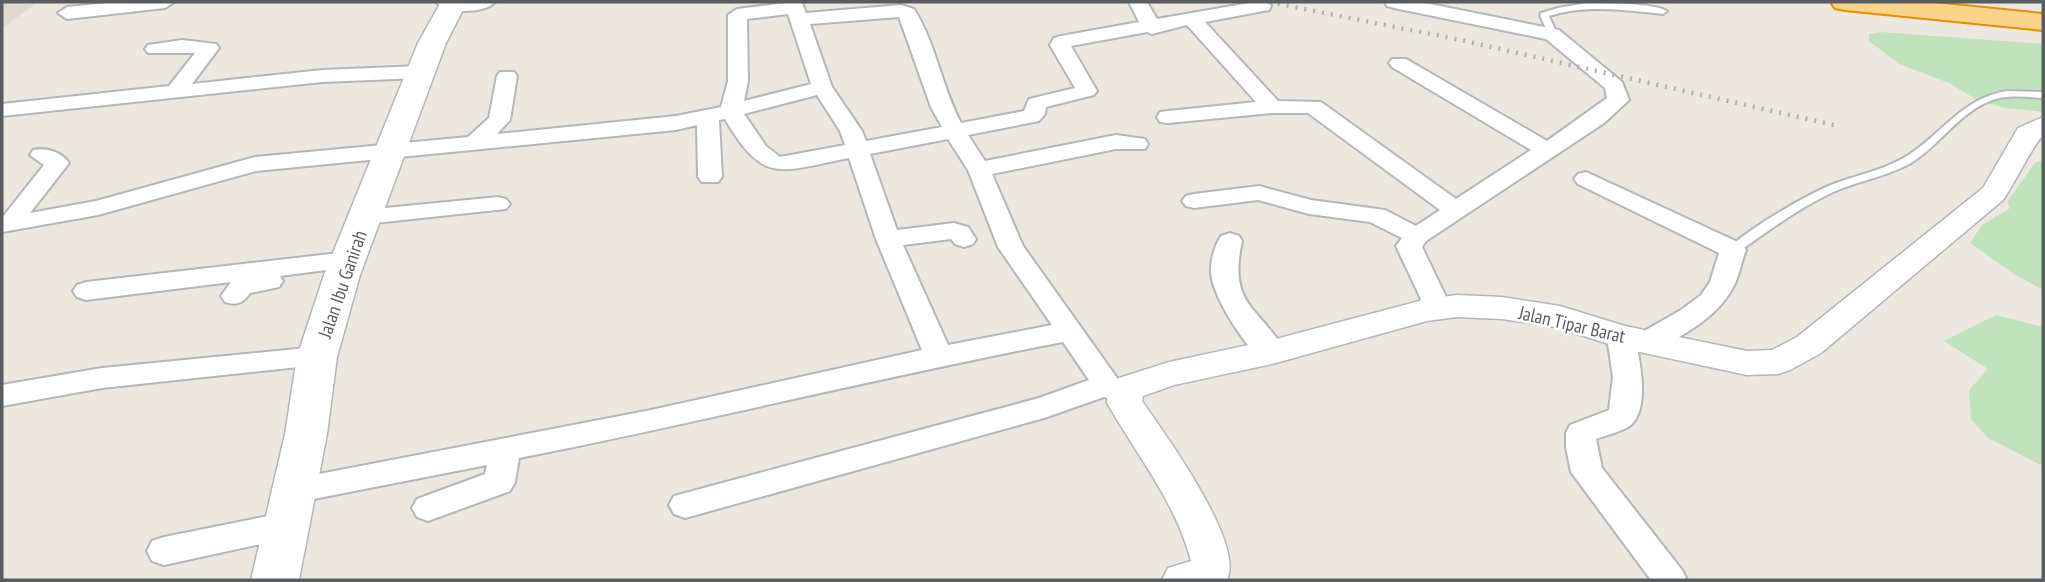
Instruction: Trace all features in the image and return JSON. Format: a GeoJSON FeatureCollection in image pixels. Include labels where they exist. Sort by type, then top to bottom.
{"type":"FeatureCollection","features":[{"type":"Feature","properties":{"kind":"highway"},"geometry":{"type":"LineString","coordinates":[[1845,2],[2043,22]]}},
{"type":"Feature","properties":{"kind":"highway"},"geometry":{"type":"LineString","coordinates":[[1987,2],[2043,7]]}},
{"type":"Feature","properties":{"kind":"main road","name":"Jalan Ibu Ganirah"},"geometry":{"type":"LineString","coordinates":[[275,580],[306,435],[317,357],[345,267],[388,150],[450,3]]}},
{"type":"Feature","properties":{"kind":"street"},"geometry":{"type":"LineString","coordinates":[[76,2],[67,13],[163,2]]}},
{"type":"Feature","properties":{"kind":"street"},"geometry":{"type":"LineString","coordinates":[[450,3],[486,2]]}},
{"type":"Feature","properties":{"kind":"street"},"geometry":{"type":"LineString","coordinates":[[1138,2],[1152,28]]}},
{"type":"Feature","properties":{"kind":"street"},"geometry":{"type":"LineString","coordinates":[[1394,2],[1552,34],[1615,86],[1619,94],[1613,105],[1416,236],[1409,246],[1434,299],[1427,310]]}},
{"type":"Feature","properties":{"kind":"street"},"geometry":{"type":"LineString","coordinates":[[939,356],[888,239],[857,151],[848,124],[822,86],[795,7],[737,15],[738,81],[732,111],[760,154],[774,163],[857,151],[1031,116],[1036,103],[1087,92],[1060,45],[1061,42],[1152,28],[1262,6]]}},
{"type":"Feature","properties":{"kind":"street"},"geometry":{"type":"LineString","coordinates":[[798,19],[901,10],[907,13],[919,39],[942,107],[953,131],[979,169],[1011,247],[1067,332],[1125,403],[1201,529],[1212,560],[1203,578]]}},
{"type":"Feature","properties":{"kind":"street"},"geometry":{"type":"LineString","coordinates":[[1193,20],[1272,107]]}},
{"type":"Feature","properties":{"kind":"street"},"geometry":{"type":"LineString","coordinates":[[155,49],[182,46],[209,48],[175,92]]}},
{"type":"Feature","properties":{"kind":"street"},"geometry":{"type":"LineString","coordinates":[[1398,63],[1545,149]]}},
{"type":"Feature","properties":{"kind":"street"},"geometry":{"type":"LineString","coordinates":[[2,110],[322,76],[421,72]]}},
{"type":"Feature","properties":{"kind":"street"},"geometry":{"type":"LineString","coordinates":[[476,141],[499,120],[508,76]]}},
{"type":"Feature","properties":{"kind":"street"},"geometry":{"type":"LineString","coordinates":[[6,225],[98,208],[255,164],[708,118],[822,86]]}},
{"type":"Feature","properties":{"kind":"street"},"geometry":{"type":"LineString","coordinates":[[1168,117],[1272,107],[1313,107],[1457,211]]}},
{"type":"Feature","properties":{"kind":"street"},"geometry":{"type":"LineString","coordinates":[[708,118],[710,177]]}},
{"type":"Feature","properties":{"kind":"street","name":"Jalan Tipar Barat"},"geometry":{"type":"LineString","coordinates":[[1116,390],[1169,374],[1272,352],[1427,310],[1457,306],[1560,317],[1635,339],[1747,363],[1778,362],[1809,345],[1993,194],[2027,134],[2043,125]]}},
{"type":"Feature","properties":{"kind":"street"},"geometry":{"type":"LineString","coordinates":[[979,169],[1116,142],[1137,144]]}},
{"type":"Feature","properties":{"kind":"street"},"geometry":{"type":"LineString","coordinates":[[6,225],[58,163],[41,155]]}},
{"type":"Feature","properties":{"kind":"street"},"geometry":{"type":"LineString","coordinates":[[1586,179],[1733,250],[1723,283],[1682,324],[1635,339],[1628,369],[1627,402],[1621,417],[1581,433],[1581,447],[1587,472],[1670,580]]}},
{"type":"Feature","properties":{"kind":"street"},"geometry":{"type":"LineString","coordinates":[[1194,201],[1259,194],[1309,206],[1376,215],[1416,236]]}},
{"type":"Feature","properties":{"kind":"street"},"geometry":{"type":"LineString","coordinates":[[365,217],[498,204]]}},
{"type":"Feature","properties":{"kind":"street"},"geometry":{"type":"LineString","coordinates":[[888,239],[954,231],[959,232],[964,239]]}},
{"type":"Feature","properties":{"kind":"street"},"geometry":{"type":"LineString","coordinates":[[1230,241],[1224,271],[1226,281],[1248,325],[1272,352]]}},
{"type":"Feature","properties":{"kind":"street"},"geometry":{"type":"LineString","coordinates":[[86,291],[345,267]]}},
{"type":"Feature","properties":{"kind":"street"},"geometry":{"type":"LineString","coordinates":[[234,296],[242,286],[251,283],[345,267]]}},
{"type":"Feature","properties":{"kind":"street"},"geometry":{"type":"LineString","coordinates":[[164,551],[291,508],[505,449],[651,421],[939,356],[1067,332]]}},
{"type":"Feature","properties":{"kind":"street"},"geometry":{"type":"LineString","coordinates":[[2,396],[102,378],[317,357]]}},
{"type":"Feature","properties":{"kind":"street"},"geometry":{"type":"LineString","coordinates":[[685,505],[1044,407],[1116,390]]}},
{"type":"Feature","properties":{"kind":"street"},"geometry":{"type":"LineString","coordinates":[[428,508],[499,482],[505,449]]}},
{"type":"Feature","properties":{"kind":"lane"},"geometry":{"type":"LineString","coordinates":[[1552,34],[1544,15],[1573,5],[1587,3],[1663,11]]}},
{"type":"Feature","properties":{"kind":"lane"},"geometry":{"type":"LineString","coordinates":[[1733,250],[1765,227],[1832,189],[1905,162],[1929,146],[1948,126],[1982,101],[1997,95],[2043,95]]}},
{"type":"Feature","properties":{"kind":"shaded area"},"geometry":{"type":"Polygon","coordinates":[[[2,2],[38,2],[2,28],[2,2]]]}},
{"type":"Feature","properties":{"kind":"green space"},"geometry":{"type":"Polygon","coordinates":[[[1881,32],[2043,44],[2043,112],[2005,108],[1977,100],[1949,83],[1899,64],[1869,41],[1869,34],[1881,32]]]}},
{"type":"Feature","properties":{"kind":"green space"},"geometry":{"type":"Polygon","coordinates":[[[2043,162],[2043,290],[2014,274],[1970,243],[1982,225],[2010,208],[2007,202],[2035,163],[2043,162]]]}},
{"type":"Feature","properties":{"kind":"green space"},"geometry":{"type":"Polygon","coordinates":[[[1996,315],[2043,327],[2043,466],[1988,438],[1971,419],[1969,390],[1988,369],[1944,341],[1996,315]]]}},
{"type":"Feature","properties":{"kind":"railway"},"geometry":{"type":"LineString","coordinates":[[1269,2],[1461,40],[1834,125]]}}]}
